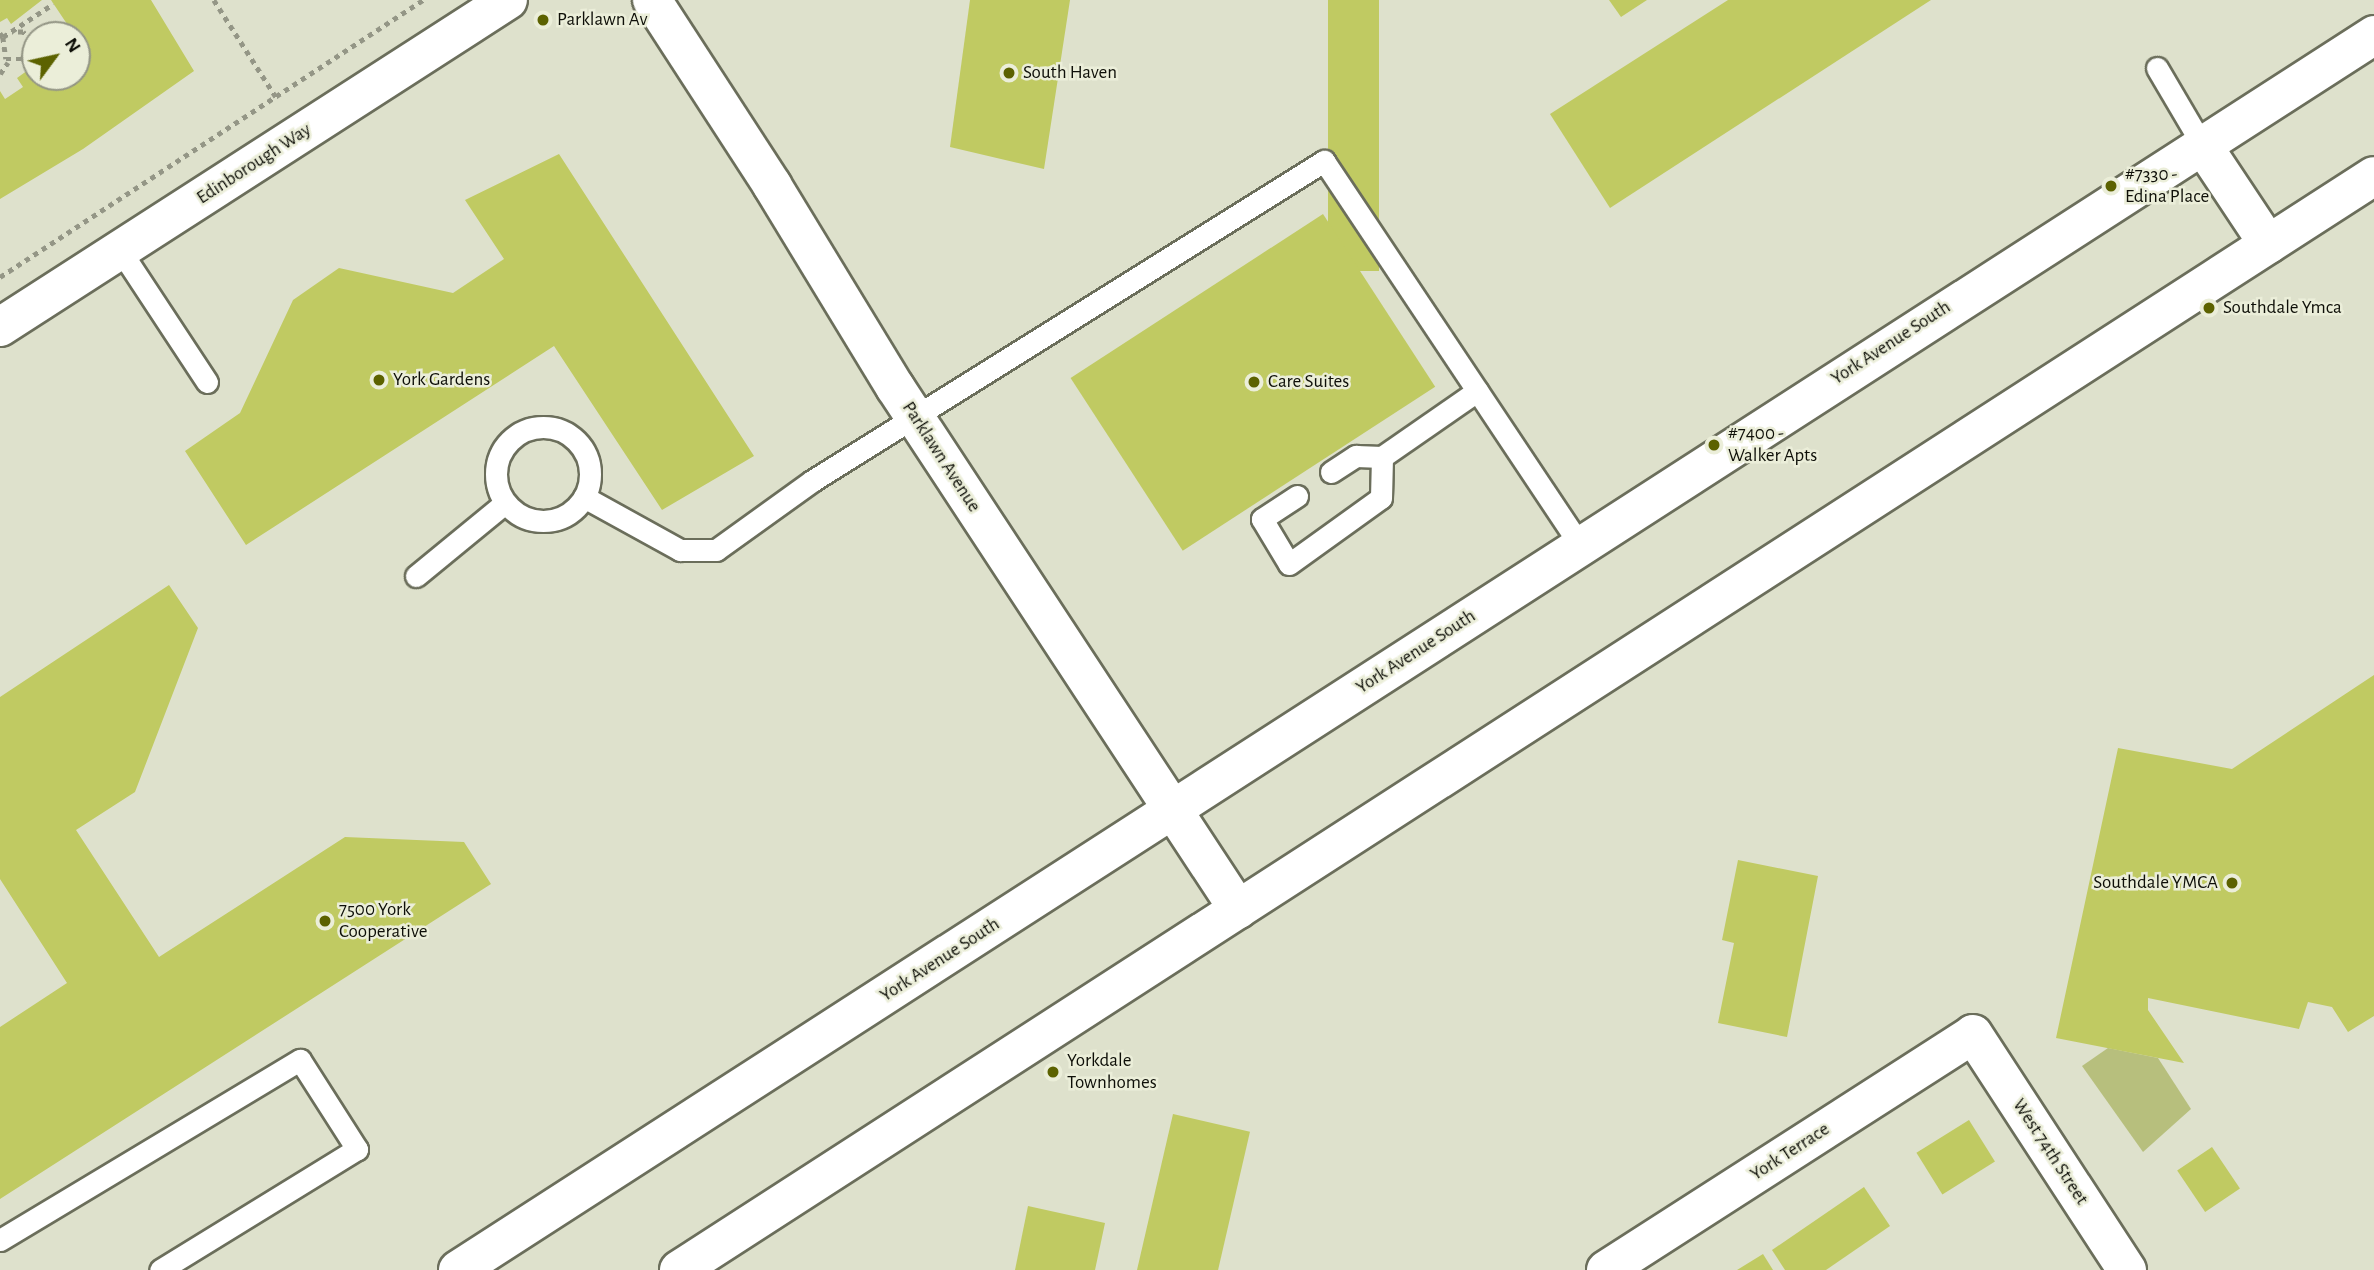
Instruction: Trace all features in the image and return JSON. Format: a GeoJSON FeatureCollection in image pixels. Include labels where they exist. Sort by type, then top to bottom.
{"type":"FeatureCollection","features":[{"type":"Feature","properties":{"kind":"street","name":"Edinborough Way"},"geometry":{"type":"LineString","coordinates":[[0,327],[508,0]]}},
{"type":"Feature","properties":{"kind":"street","name":"Parklawn Avenue"},"geometry":{"type":"LineString","coordinates":[[652,0],[914,418],[1238,909]]}},
{"type":"Feature","properties":{"kind":"street","name":"York Avenue South"},"geometry":{"type":"LineString","coordinates":[[458,1270],[2374,35]]}},
{"type":"Feature","properties":{"kind":"street"},"geometry":{"type":"LineString","coordinates":[[2203,146],[2268,244]]}},
{"type":"Feature","properties":{"kind":"street"},"geometry":{"type":"LineString","coordinates":[[678,1270],[2374,176]]}},
{"type":"Feature","properties":{"kind":"street","name":"York Terrace"},"geometry":{"type":"LineString","coordinates":[[1606,1270],[1973,1034]]}},
{"type":"Feature","properties":{"kind":"street","name":"West 74th Street"},"geometry":{"type":"LineString","coordinates":[[1973,1034],[2127,1270]]}},
{"type":"Feature","properties":{"kind":"lane"},"geometry":{"type":"LineString","coordinates":[[2157,68],[2203,146]]}},
{"type":"Feature","properties":{"kind":"lane"},"geometry":{"type":"LineString","coordinates":[[584,497],[680,550],[716,550],[812,481],[1324,161],[1580,545]]}},
{"type":"Feature","properties":{"kind":"lane"},"geometry":{"type":"LineString","coordinates":[[120,250],[207,382]]}},
{"type":"Feature","properties":{"kind":"lane"},"geometry":{"type":"LineString","coordinates":[[1332,472],[1356,456],[1382,457],[1477,391]]}},
{"type":"Feature","properties":{"kind":"lane"},"geometry":{"type":"LineString","coordinates":[[532,428],[562,431],[585,452],[590,467],[584,497],[568,514],[546,522],[516,514],[505,503],[497,489],[498,458],[505,444],[532,428]]}},
{"type":"Feature","properties":{"kind":"lane"},"geometry":{"type":"LineString","coordinates":[[1297,496],[1262,519],[1289,564],[1381,498],[1382,457]]}},
{"type":"Feature","properties":{"kind":"lane"},"geometry":{"type":"LineString","coordinates":[[416,576],[505,503]]}},
{"type":"Feature","properties":{"kind":"lane"},"geometry":{"type":"LineString","coordinates":[[0,1240],[300,1059],[357,1149],[160,1270]]}},
{"type":"Feature","properties":{"kind":"path"},"geometry":{"type":"LineString","coordinates":[[214,0],[276,97]]}},
{"type":"Feature","properties":{"kind":"path"},"geometry":{"type":"LineString","coordinates":[[0,277],[424,0]]}},
{"type":"Feature","properties":{"kind":"path"},"geometry":{"type":"LineString","coordinates":[[9,61],[3,55],[1,36],[12,32],[53,4]]}},
{"type":"Feature","properties":{"kind":"path"},"geometry":{"type":"LineString","coordinates":[[12,32],[21,32]]}},
{"type":"Feature","properties":{"kind":"path"},"geometry":{"type":"LineString","coordinates":[[0,74],[9,61],[21,58]]}},
{"type":"Feature","properties":{"kind":"green space"},"geometry":{"type":"Polygon","coordinates":[[[2108,1048],[2158,1058],[2191,1109],[2143,1152],[2082,1066],[2108,1048]]]}},
{"type":"Feature","properties":{"kind":"building"},"geometry":{"type":"Polygon","coordinates":[[[0,0],[42,0],[11,24],[7,18],[0,22],[0,0]]]}},
{"type":"Feature","properties":{"kind":"building"},"geometry":{"type":"Polygon","coordinates":[[[51,0],[151,0],[194,71],[83,149],[0,199],[0,91],[5,99],[21,88],[21,91],[91,91],[91,21],[65,21],[51,0]]]}},
{"type":"Feature","properties":{"kind":"building","name":"South Haven"},"geometry":{"type":"Polygon","coordinates":[[[970,0],[1070,0],[1044,169],[950,147],[970,0]]]}},
{"type":"Feature","properties":{"kind":"building"},"geometry":{"type":"Polygon","coordinates":[[[1328,0],[1379,0],[1379,271],[1328,271],[1328,0]]]}},
{"type":"Feature","properties":{"kind":"building"},"geometry":{"type":"Polygon","coordinates":[[[1609,0],[1647,0],[1621,17],[1609,0]]]}},
{"type":"Feature","properties":{"kind":"building"},"geometry":{"type":"Polygon","coordinates":[[[1728,0],[1931,0],[1610,208],[1550,114],[1728,0]]]}},
{"type":"Feature","properties":{"kind":"building","name":"York Gardens"},"geometry":{"type":"Polygon","coordinates":[[[559,154],[754,456],[662,510],[554,346],[246,545],[185,451],[240,413],[293,300],[339,268],[453,293],[504,259],[465,200],[559,154]]]}},
{"type":"Feature","properties":{"kind":"building","name":"Care Suites"},"geometry":{"type":"Polygon","coordinates":[[[1323,214],[1435,387],[1183,551],[1071,378],[1323,214]]]}},
{"type":"Feature","properties":{"kind":"building","name":"7500 York Cooperative"},"geometry":{"type":"Polygon","coordinates":[[[169,585],[198,628],[135,792],[76,830],[159,957],[345,837],[464,842],[491,884],[0,1199],[0,1027],[67,983],[0,879],[0,697],[169,585]]]}},
{"type":"Feature","properties":{"kind":"building","name":"Southdale YMCA"},"geometry":{"type":"Polygon","coordinates":[[[2374,675],[2374,1016],[2348,1032],[2332,1007],[2308,1002],[2299,1029],[2148,998],[2148,1010],[2184,1063],[2056,1038],[2118,748],[2232,769],[2374,675]]]}},
{"type":"Feature","properties":{"kind":"building"},"geometry":{"type":"Polygon","coordinates":[[[1738,860],[1818,876],[1787,1037],[1718,1023],[1734,943],[1722,940],[1738,860]]]}},
{"type":"Feature","properties":{"kind":"building"},"geometry":{"type":"Polygon","coordinates":[[[1173,1114],[1250,1132],[1218,1270],[1137,1270],[1173,1114]]]}},
{"type":"Feature","properties":{"kind":"building"},"geometry":{"type":"Polygon","coordinates":[[[1969,1120],[1995,1162],[1942,1194],[1916,1153],[1969,1120]]]}},
{"type":"Feature","properties":{"kind":"building"},"geometry":{"type":"Polygon","coordinates":[[[2212,1147],[2240,1188],[2205,1212],[2177,1170],[2212,1147]]]}},
{"type":"Feature","properties":{"kind":"building"},"geometry":{"type":"Polygon","coordinates":[[[1864,1187],[1890,1226],[1826,1270],[1785,1270],[1772,1250],[1864,1187]]]}},
{"type":"Feature","properties":{"kind":"building"},"geometry":{"type":"Polygon","coordinates":[[[1028,1206],[1105,1223],[1095,1270],[1015,1270],[1028,1206]]]}},
{"type":"Feature","properties":{"kind":"building"},"geometry":{"type":"Polygon","coordinates":[[[1763,1254],[1773,1270],[1737,1270],[1763,1254]]]}},
{"type":"Feature","properties":{"kind":"place","name":"Parklawn Av"},"geometry":{"type":"Point","coordinates":[543,20]}},
{"type":"Feature","properties":{"kind":"place","name":"South Haven"},"geometry":{"type":"Point","coordinates":[1009,73]}},
{"type":"Feature","properties":{"kind":"place","name":"#7330 - Edina Place"},"geometry":{"type":"Point","coordinates":[2111,186]}},
{"type":"Feature","properties":{"kind":"place","name":"Southdale Ymca"},"geometry":{"type":"Point","coordinates":[2209,308]}},
{"type":"Feature","properties":{"kind":"place","name":"York Gardens"},"geometry":{"type":"Point","coordinates":[379,380]}},
{"type":"Feature","properties":{"kind":"place","name":"Care Suites"},"geometry":{"type":"Point","coordinates":[1254,382]}},
{"type":"Feature","properties":{"kind":"place","name":"#7400 - Walker Apts"},"geometry":{"type":"Point","coordinates":[1714,445]}},
{"type":"Feature","properties":{"kind":"place","name":"Southdale YMCA"},"geometry":{"type":"Point","coordinates":[2232,883]}},
{"type":"Feature","properties":{"kind":"place","name":"7500 York Cooperative"},"geometry":{"type":"Point","coordinates":[325,921]}},
{"type":"Feature","properties":{"kind":"place","name":"Yorkdale Townhomes"},"geometry":{"type":"Point","coordinates":[1053,1072]}}]}
